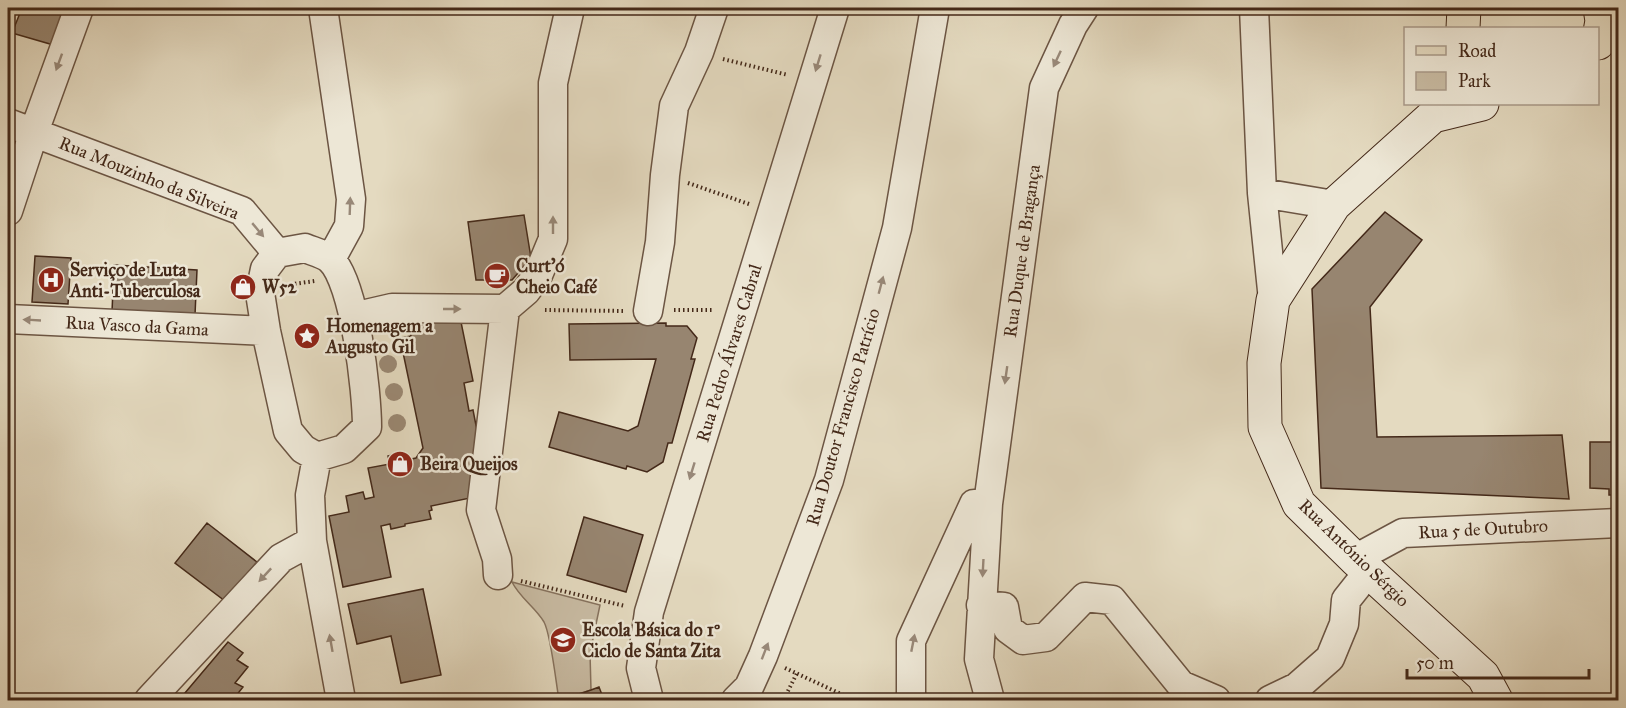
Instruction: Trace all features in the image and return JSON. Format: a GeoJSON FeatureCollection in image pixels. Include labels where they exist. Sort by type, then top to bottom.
{"type":"FeatureCollection","features":[{"type":"Feature","properties":{"kind":"main road"},"geometry":{"type":"LineString","coordinates":[[1463,27],[1464,8]]}},
{"type":"Feature","properties":{"kind":"street"},"geometry":{"type":"LineString","coordinates":[[8,211],[21,127],[79,8]]}},
{"type":"Feature","properties":{"kind":"street"},"geometry":{"type":"LineString","coordinates":[[323,8],[351,199],[349,226],[338,271],[353,317],[360,351],[367,427],[344,449],[317,457],[303,449],[288,431],[260,293],[265,269],[277,253],[305,248],[338,271]]}},
{"type":"Feature","properties":{"kind":"street"},"geometry":{"type":"LineString","coordinates":[[353,317],[392,308],[505,309],[526,291],[538,275],[553,239],[554,82],[570,8]]}},
{"type":"Feature","properties":{"kind":"street"},"geometry":{"type":"LineString","coordinates":[[648,311],[660,242],[665,175],[674,106],[699,52],[714,8]]}},
{"type":"Feature","properties":{"kind":"street","name":"Rua Pedro Álvares Cabral"},"geometry":{"type":"LineString","coordinates":[[649,700],[641,668],[649,612],[835,8]]}},
{"type":"Feature","properties":{"kind":"street","name":"Rua Doutor Francisco Patrício"},"geometry":{"type":"LineString","coordinates":[[736,700],[749,687],[763,656],[828,480],[897,228],[935,8]]}},
{"type":"Feature","properties":{"kind":"street","name":"Rua Duque de Bragança"},"geometry":{"type":"LineString","coordinates":[[990,700],[979,659],[988,504],[1044,88],[1084,8]]}},
{"type":"Feature","properties":{"kind":"street"},"geometry":{"type":"LineString","coordinates":[[1254,8],[1262,194],[1273,300]]}},
{"type":"Feature","properties":{"kind":"street","name":"Rua António Sérgio"},"geometry":{"type":"LineString","coordinates":[[1474,105],[1435,110],[1334,205],[1273,300],[1264,363],[1265,427],[1299,504],[1483,676],[1496,700]]}},
{"type":"Feature","properties":{"kind":"street","name":"Rua Mouzinho da Silveira"},"geometry":{"type":"LineString","coordinates":[[21,127],[242,211],[277,253]]}},
{"type":"Feature","properties":{"kind":"street"},"geometry":{"type":"LineString","coordinates":[[1262,194],[1334,205]]}},
{"type":"Feature","properties":{"kind":"street"},"geometry":{"type":"LineString","coordinates":[[497,567],[481,510],[505,309]]}},
{"type":"Feature","properties":{"kind":"street","name":"Rua Vasco da Gama"},"geometry":{"type":"LineString","coordinates":[[8,319],[266,331]]}},
{"type":"Feature","properties":{"kind":"street"},"geometry":{"type":"LineString","coordinates":[[317,457],[310,495],[312,541],[341,700]]}},
{"type":"Feature","properties":{"kind":"street"},"geometry":{"type":"LineString","coordinates":[[911,700],[911,641],[974,504],[988,504]]}},
{"type":"Feature","properties":{"kind":"street","name":"Rua 5 de Outubro"},"geometry":{"type":"LineString","coordinates":[[1362,565],[1403,533],[1618,523]]}},
{"type":"Feature","properties":{"kind":"street"},"geometry":{"type":"LineString","coordinates":[[149,700],[280,558],[312,541]]}},
{"type":"Feature","properties":{"kind":"street"},"geometry":{"type":"LineString","coordinates":[[1270,700],[1297,687],[1330,658],[1344,624],[1346,600],[1362,565]]}},
{"type":"Feature","properties":{"kind":"street"},"geometry":{"type":"LineString","coordinates":[[981,605],[1004,607],[1008,629],[1023,640],[1046,637],[1085,597],[1112,600],[1180,685],[1216,700]]}},
{"type":"Feature","properties":{"kind":"path"},"geometry":{"type":"LineString","coordinates":[[699,52],[812,81]]}},
{"type":"Feature","properties":{"kind":"path"},"geometry":{"type":"LineString","coordinates":[[665,175],[773,212]]}},
{"type":"Feature","properties":{"kind":"path"},"geometry":{"type":"LineString","coordinates":[[260,293],[273,287],[328,279],[338,271]]}},
{"type":"Feature","properties":{"kind":"path"},"geometry":{"type":"LineString","coordinates":[[497,567],[521,562],[518,580],[649,612]]}},
{"type":"Feature","properties":{"kind":"path"},"geometry":{"type":"LineString","coordinates":[[763,656],[854,700]]}},
{"type":"Feature","properties":{"kind":"path"},"geometry":{"type":"LineString","coordinates":[[787,700],[787,693],[797,673]]}},
{"type":"Feature","properties":{"kind":"green space"},"geometry":{"type":"Polygon","coordinates":[[[512,582],[600,605],[590,653],[591,690],[559,700],[547,628],[512,582]]]}},
{"type":"Feature","properties":{"kind":"building"},"geometry":{"type":"Polygon","coordinates":[[[22,8],[71,8],[57,46],[12,33],[22,8]]]}},
{"type":"Feature","properties":{"kind":"building"},"geometry":{"type":"Polygon","coordinates":[[[1385,212],[1422,240],[1370,307],[1377,437],[1562,435],[1569,499],[1321,488],[1312,289],[1385,212]]]}},
{"type":"Feature","properties":{"kind":"building"},"geometry":{"type":"Polygon","coordinates":[[[524,215],[531,258],[512,280],[476,280],[468,222],[524,215]]]}},
{"type":"Feature","properties":{"kind":"building","name":"Serviço de Luta Anti-Tuberculosa"},"geometry":{"type":"Polygon","coordinates":[[[35,256],[71,258],[68,304],[32,302],[35,256]]]}},
{"type":"Feature","properties":{"kind":"building"},"geometry":{"type":"Polygon","coordinates":[[[114,265],[197,270],[195,315],[112,312],[114,265]]]}},
{"type":"Feature","properties":{"kind":"building"},"geometry":{"type":"Polygon","coordinates":[[[415,322],[461,322],[473,381],[464,383],[469,411],[473,410],[482,456],[480,496],[431,506],[432,510],[429,511],[431,519],[391,529],[390,524],[381,526],[391,577],[343,587],[329,516],[349,512],[346,496],[363,492],[365,499],[374,497],[368,468],[390,464],[388,456],[404,452],[406,460],[416,458],[423,448],[400,338],[411,336],[409,327],[415,322]]]}},
{"type":"Feature","properties":{"kind":"building"},"geometry":{"type":"Polygon","coordinates":[[[666,323],[666,326],[687,326],[697,338],[691,359],[695,359],[672,443],[668,443],[663,462],[647,472],[627,466],[626,469],[549,447],[559,412],[628,431],[638,426],[656,359],[570,360],[569,324],[666,323]]]}},
{"type":"Feature","properties":{"kind":"building"},"geometry":{"type":"Polygon","coordinates":[[[1618,434],[1618,495],[1609,495],[1609,489],[1590,488],[1590,442],[1611,442],[1618,434]]]}},
{"type":"Feature","properties":{"kind":"building"},"geometry":{"type":"Polygon","coordinates":[[[584,517],[643,535],[626,592],[567,575],[584,517]]]}},
{"type":"Feature","properties":{"kind":"building"},"geometry":{"type":"Polygon","coordinates":[[[207,523],[257,562],[225,601],[175,563],[207,523]]]}},
{"type":"Feature","properties":{"kind":"building"},"geometry":{"type":"Polygon","coordinates":[[[423,589],[441,675],[401,683],[391,636],[357,644],[348,604],[423,589]]]}},
{"type":"Feature","properties":{"kind":"building"},"geometry":{"type":"Polygon","coordinates":[[[228,642],[243,653],[237,660],[248,667],[235,683],[243,687],[235,697],[239,700],[179,700],[228,642]]]}},
{"type":"Feature","properties":{"kind":"building"},"geometry":{"type":"Polygon","coordinates":[[[599,687],[604,700],[562,700],[591,690],[599,687]]]}},
{"type":"Feature","properties":{"kind":"place","name":"Curt'ó Cheio Café"},"geometry":{"type":"Point","coordinates":[497,276]}},
{"type":"Feature","properties":{"kind":"place","name":"Serviço de Luta Anti-Tuberculosa"},"geometry":{"type":"Point","coordinates":[51,280]}},
{"type":"Feature","properties":{"kind":"place","name":"W52"},"geometry":{"type":"Point","coordinates":[243,287]}},
{"type":"Feature","properties":{"kind":"place","name":"Homenagem a Augusto Gil"},"geometry":{"type":"Point","coordinates":[307,336]}},
{"type":"Feature","properties":{"kind":"place","name":"Beira Queijos"},"geometry":{"type":"Point","coordinates":[400,464]}},
{"type":"Feature","properties":{"kind":"place","name":"Escola Básica do 1º Ciclo de Santa Zita"},"geometry":{"type":"Point","coordinates":[563,640]}}]}
